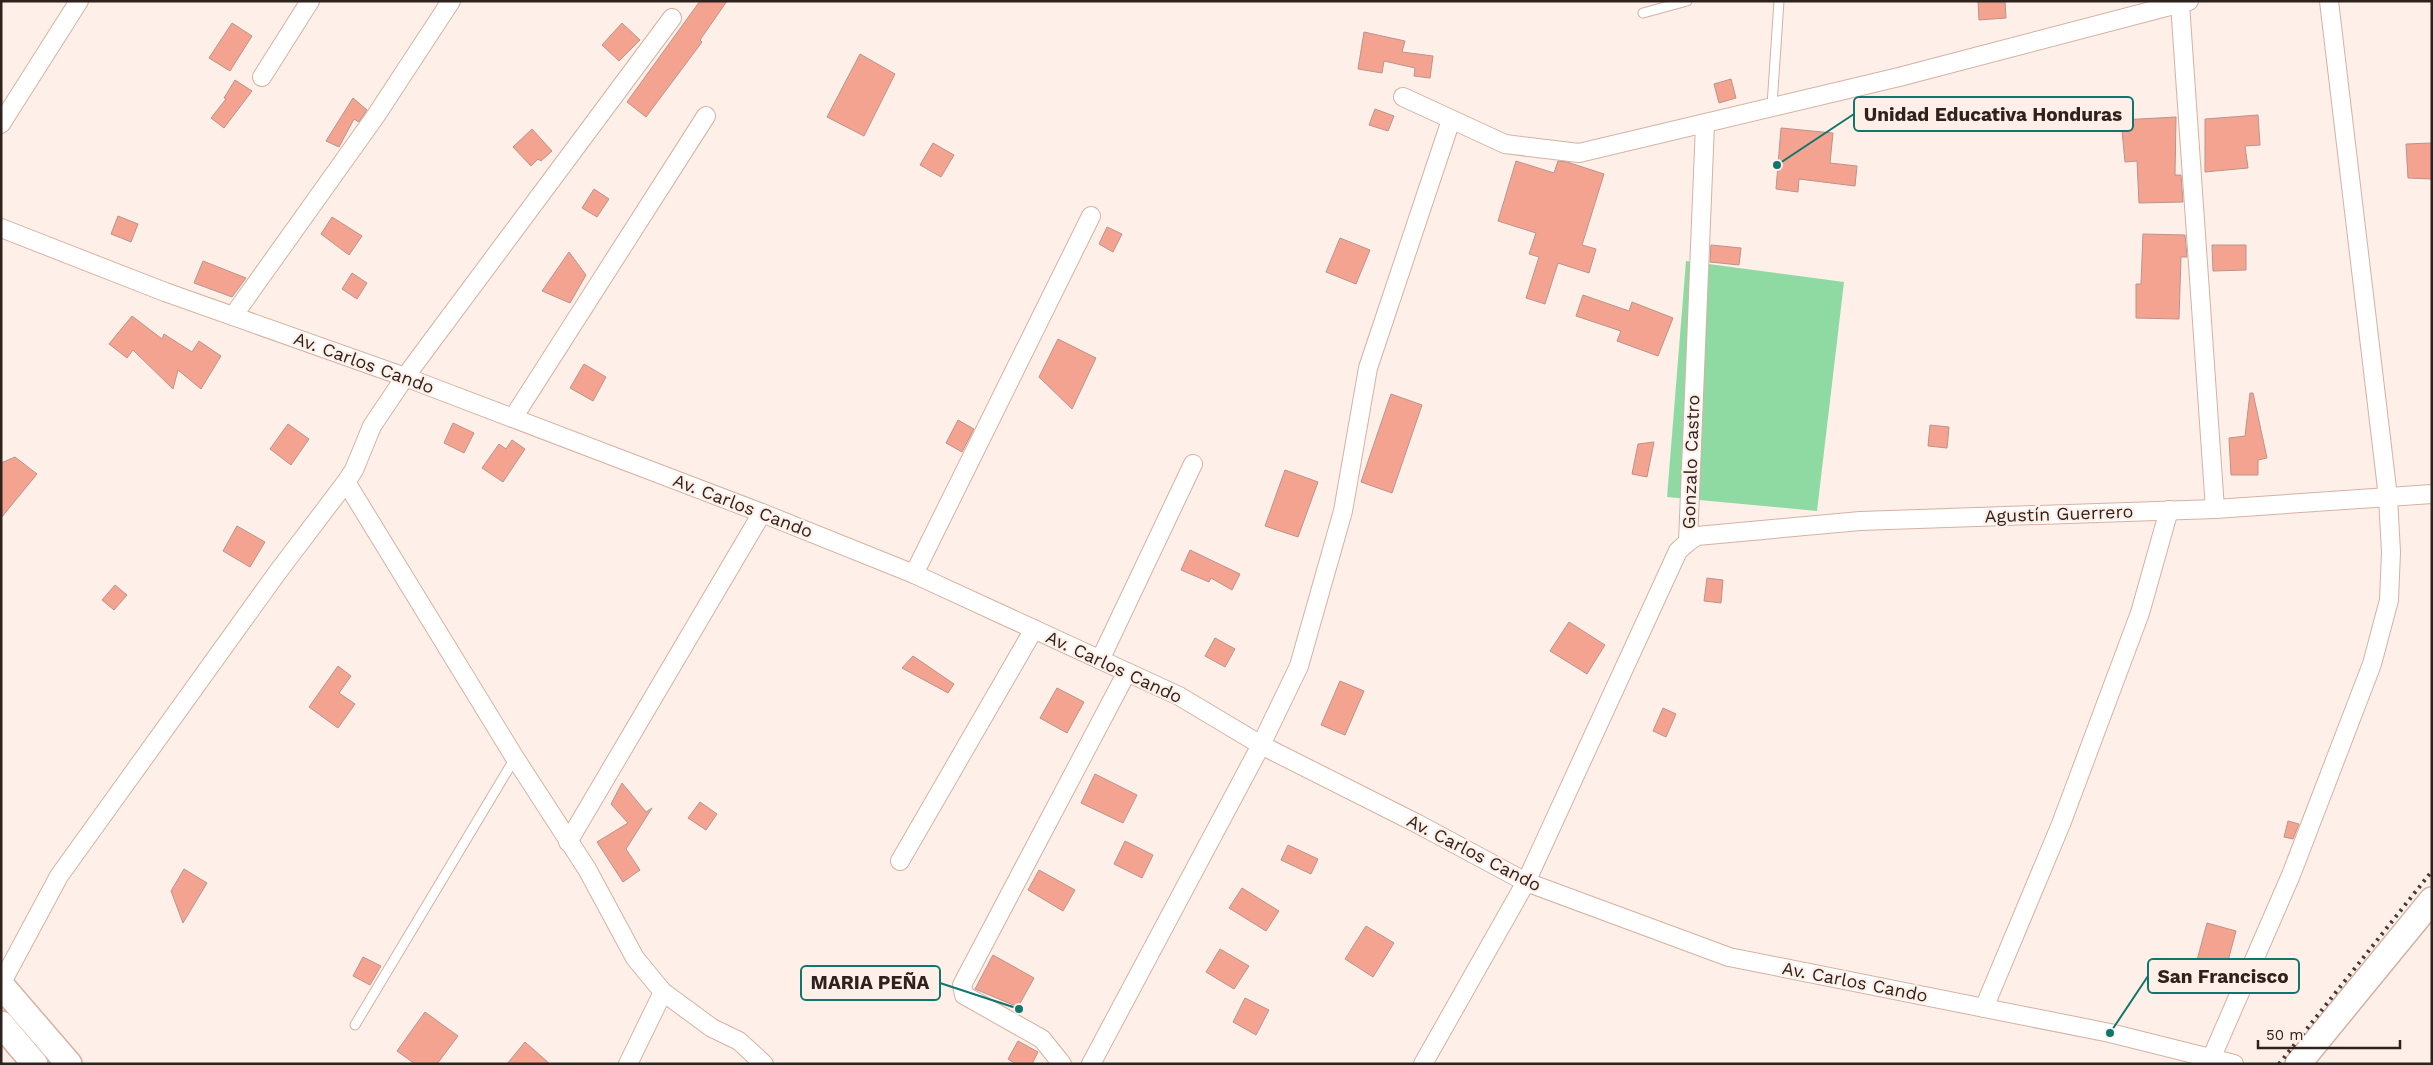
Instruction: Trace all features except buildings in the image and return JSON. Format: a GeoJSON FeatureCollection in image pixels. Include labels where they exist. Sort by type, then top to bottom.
{"type":"FeatureCollection","features":[{"type":"Feature","properties":{"kind":"street"},"geometry":{"type":"LineString","coordinates":[[1,124],[79,1]]}},
{"type":"Feature","properties":{"kind":"street"},"geometry":{"type":"LineString","coordinates":[[262,78],[310,1]]}},
{"type":"Feature","properties":{"kind":"street"},"geometry":{"type":"LineString","coordinates":[[233,316],[375,118],[451,1]]}},
{"type":"Feature","properties":{"kind":"street"},"geometry":{"type":"LineString","coordinates":[[2211,1059],[2291,875],[2372,664],[2389,600],[2391,552],[2388,497],[2329,1]]}},
{"type":"Feature","properties":{"kind":"street"},"geometry":{"type":"LineString","coordinates":[[1403,98],[1505,144],[1578,153],[1704,124],[1772,105],[1899,77],[2185,2],[2215,509]]}},
{"type":"Feature","properties":{"kind":"street"},"geometry":{"type":"LineString","coordinates":[[64,1061],[1,984],[60,876],[272,581],[346,482],[354,470],[372,426],[405,376],[672,18]]}},
{"type":"Feature","properties":{"kind":"street"},"geometry":{"type":"LineString","coordinates":[[513,418],[706,116]]}},
{"type":"Feature","properties":{"kind":"street"},"geometry":{"type":"LineString","coordinates":[[1091,1064],[1261,745],[1299,666],[1343,511],[1368,368],[1451,120]]}},
{"type":"Feature","properties":{"kind":"street","name":"Gonzalo Castro"},"geometry":{"type":"LineString","coordinates":[[1423,1064],[1526,882],[1678,551],[1688,542],[1704,124]]}},
{"type":"Feature","properties":{"kind":"street"},"geometry":{"type":"LineString","coordinates":[[914,574],[1091,216]]}},
{"type":"Feature","properties":{"kind":"street","name":"Av. Carlos Cando"},"geometry":{"type":"LineString","coordinates":[[1,228],[165,292],[405,376],[762,513],[914,574],[1179,696],[1261,745],[1418,824],[1526,882],[1729,957],[2110,1033],[2234,1064]]}},
{"type":"Feature","properties":{"kind":"street"},"geometry":{"type":"LineString","coordinates":[[1100,660],[1193,464]]}},
{"type":"Feature","properties":{"kind":"street"},"geometry":{"type":"LineString","coordinates":[[346,482],[515,758],[587,869],[635,958],[663,992],[712,1028],[739,1041],[764,1064]]}},
{"type":"Feature","properties":{"kind":"street","name":"Agustín Guerrero"},"geometry":{"type":"LineString","coordinates":[[1688,542],[1697,536],[1860,521],[2215,509],[2432,494]]}},
{"type":"Feature","properties":{"kind":"street"},"geometry":{"type":"LineString","coordinates":[[1984,1008],[2061,824],[2137,622],[2169,510]]}},
{"type":"Feature","properties":{"kind":"street"},"geometry":{"type":"LineString","coordinates":[[568,842],[762,513]]}},
{"type":"Feature","properties":{"kind":"street"},"geometry":{"type":"LineString","coordinates":[[900,861],[1034,629]]}},
{"type":"Feature","properties":{"kind":"street"},"geometry":{"type":"LineString","coordinates":[[1062,1064],[1042,1039],[964,995],[962,985],[1127,672]]}},
{"type":"Feature","properties":{"kind":"street"},"geometry":{"type":"LineString","coordinates":[[2298,1064],[2432,900]]}},
{"type":"Feature","properties":{"kind":"street"},"geometry":{"type":"LineString","coordinates":[[628,1064],[663,992]]}},
{"type":"Feature","properties":{"kind":"street"},"geometry":{"type":"LineString","coordinates":[[1,1024],[31,1062]]}},
{"type":"Feature","properties":{"kind":"street"},"geometry":{"type":"LineString","coordinates":[[31,1062],[41,1032]]}},
{"type":"Feature","properties":{"kind":"lane"},"geometry":{"type":"LineString","coordinates":[[1643,13],[1688,1]]}},
{"type":"Feature","properties":{"kind":"lane"},"geometry":{"type":"LineString","coordinates":[[1772,105],[1779,1]]}},
{"type":"Feature","properties":{"kind":"lane"},"geometry":{"type":"LineString","coordinates":[[355,1025],[515,758]]}},
{"type":"Feature","properties":{"kind":"green space"},"geometry":{"type":"Polygon","coordinates":[[[1686,261],[1844,282],[1817,511],[1667,497],[1686,261]]]}},
{"type":"Feature","properties":{"kind":"railway"},"geometry":{"type":"LineString","coordinates":[[2279,1064],[2432,871]]}},
{"type":"Feature","properties":{"kind":"place","name":"Unidad Educativa Honduras"},"geometry":{"type":"Point","coordinates":[1777,165]}},
{"type":"Feature","properties":{"kind":"place","name":"MARIA PEÑA"},"geometry":{"type":"Point","coordinates":[1019,1009]}},
{"type":"Feature","properties":{"kind":"place","name":"San Francisco"},"geometry":{"type":"Point","coordinates":[2110,1033]}}]}
